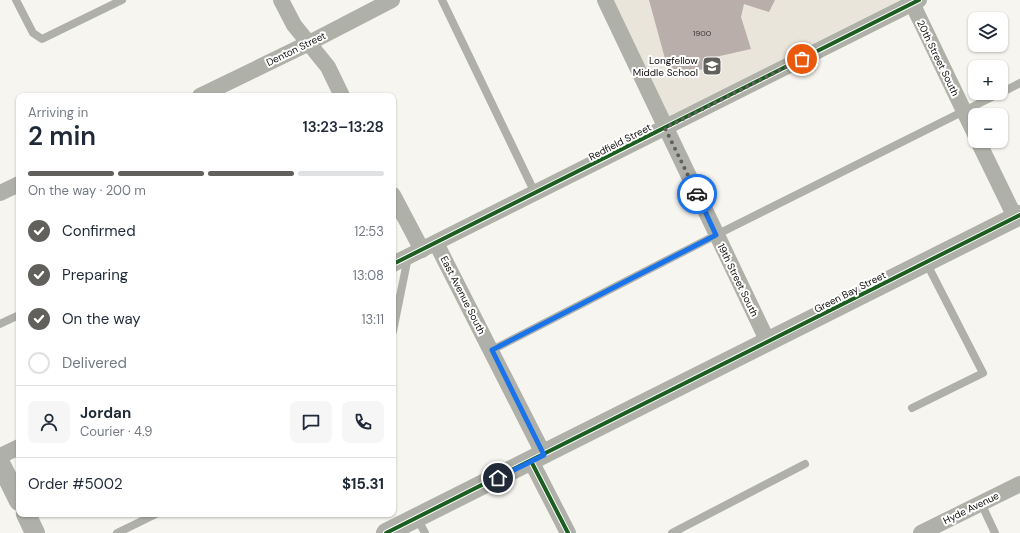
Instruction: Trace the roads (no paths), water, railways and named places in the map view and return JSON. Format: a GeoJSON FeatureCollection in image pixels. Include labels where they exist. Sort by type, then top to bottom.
{"type":"FeatureCollection","features":[{"type":"Feature","properties":{"kind":"street"},"geometry":{"type":"LineString","coordinates":[[281,0],[294,25],[328,67],[341,93]]}},
{"type":"Feature","properties":{"kind":"street","name":"Denton Street"},"geometry":{"type":"LineString","coordinates":[[206,93],[309,43],[392,0]]}},
{"type":"Feature","properties":{"kind":"street","name":"19th Street South"},"geometry":{"type":"LineString","coordinates":[[605,0],[768,342]]}},
{"type":"Feature","properties":{"kind":"street","name":"Redfield Street"},"geometry":{"type":"LineString","coordinates":[[396,262],[915,2]]}},
{"type":"Feature","properties":{"kind":"street","name":"20th Street South"},"geometry":{"type":"LineString","coordinates":[[915,2],[968,120]]}},
{"type":"Feature","properties":{"kind":"street"},"geometry":{"type":"LineString","coordinates":[[982,148],[1017,216]]}},
{"type":"Feature","properties":{"kind":"street"},"geometry":{"type":"LineString","coordinates":[[0,193],[16,185]]}},
{"type":"Feature","properties":{"kind":"street"},"geometry":{"type":"LineString","coordinates":[[396,203],[415,253]]}},
{"type":"Feature","properties":{"kind":"street","name":"Green Bay Street"},"geometry":{"type":"LineString","coordinates":[[386,533],[421,525],[538,458],[1017,216]]}},
{"type":"Feature","properties":{"kind":"street","name":"East Avenue South"},"geometry":{"type":"LineString","coordinates":[[436,243],[492,350],[568,533]]}},
{"type":"Feature","properties":{"kind":"street"},"geometry":{"type":"LineString","coordinates":[[0,456],[16,448]]}},
{"type":"Feature","properties":{"kind":"street"},"geometry":{"type":"LineString","coordinates":[[0,463],[16,495]]}},
{"type":"Feature","properties":{"kind":"street","name":"Hyde Avenue"},"geometry":{"type":"LineString","coordinates":[[921,533],[1020,484]]}},
{"type":"Feature","properties":{"kind":"street"},"geometry":{"type":"LineString","coordinates":[[27,517],[35,533]]}},
{"type":"Feature","properties":{"kind":"lane"},"geometry":{"type":"LineString","coordinates":[[16,0],[33,33],[42,39],[122,0]]}},
{"type":"Feature","properties":{"kind":"lane"},"geometry":{"type":"LineString","coordinates":[[442,0],[535,193]]}},
{"type":"Feature","properties":{"kind":"lane"},"geometry":{"type":"LineString","coordinates":[[1008,89],[1020,83]]}},
{"type":"Feature","properties":{"kind":"lane"},"geometry":{"type":"LineString","coordinates":[[492,350],[716,235],[987,100]]}},
{"type":"Feature","properties":{"kind":"lane"},"geometry":{"type":"LineString","coordinates":[[396,320],[415,253]]}},
{"type":"Feature","properties":{"kind":"lane"},"geometry":{"type":"LineString","coordinates":[[912,408],[982,373],[926,262]]}},
{"type":"Feature","properties":{"kind":"lane"},"geometry":{"type":"LineString","coordinates":[[0,324],[16,316]]}},
{"type":"Feature","properties":{"kind":"lane"},"geometry":{"type":"LineString","coordinates":[[672,533],[805,464]]}},
{"type":"Feature","properties":{"kind":"lane"},"geometry":{"type":"LineString","coordinates":[[981,503],[995,533]]}},
{"type":"Feature","properties":{"kind":"lane"},"geometry":{"type":"LineString","coordinates":[[117,533],[150,517]]}},
{"type":"Feature","properties":{"kind":"place","name":"Longfellow Middle School"},"geometry":{"type":"Point","coordinates":[712,66]}}]}
